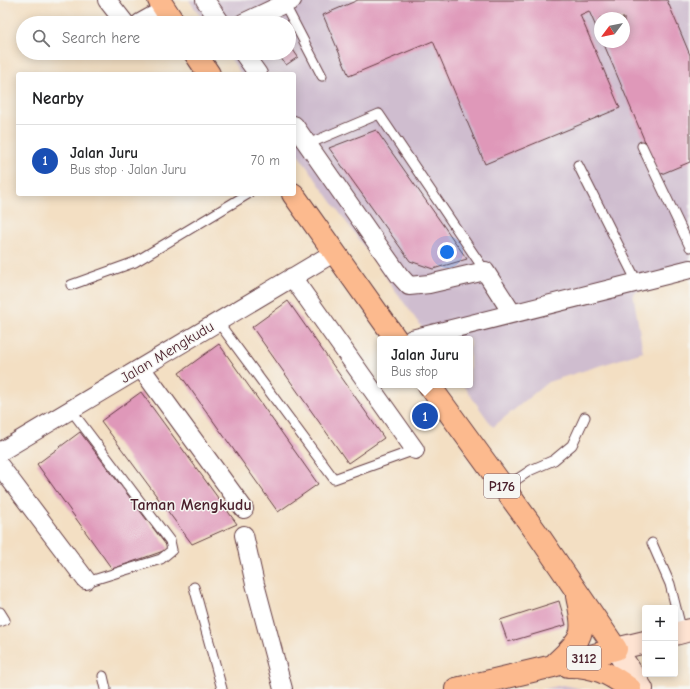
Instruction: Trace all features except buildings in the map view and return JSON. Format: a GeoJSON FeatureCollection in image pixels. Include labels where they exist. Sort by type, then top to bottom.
{"type":"FeatureCollection","features":[{"type":"Feature","properties":{"kind":"main road"},"geometry":{"type":"LineString","coordinates":[[200,60],[208,72]]}},
{"type":"Feature","properties":{"kind":"main road"},"geometry":{"type":"LineString","coordinates":[[294,196],[394,336]]}},
{"type":"Feature","properties":{"kind":"main road","name":"P176"},"geometry":{"type":"LineString","coordinates":[[431,388],[575,588],[616,649]]}},
{"type":"Feature","properties":{"kind":"main road"},"geometry":{"type":"LineString","coordinates":[[553,666],[579,638],[581,619],[575,588]]}},
{"type":"Feature","properties":{"kind":"main road","name":"3112"},"geometry":{"type":"LineString","coordinates":[[456,689],[553,666],[616,649]]}},
{"type":"Feature","properties":{"kind":"main road"},"geometry":{"type":"LineString","coordinates":[[553,666],[580,666],[592,668],[618,679],[630,689]]}},
{"type":"Feature","properties":{"kind":"street"},"geometry":{"type":"LineString","coordinates":[[108,0],[120,16]]}},
{"type":"Feature","properties":{"kind":"street"},"geometry":{"type":"LineString","coordinates":[[204,0],[216,16]]}},
{"type":"Feature","properties":{"kind":"street"},"geometry":{"type":"LineString","coordinates":[[258,16],[288,2]]}},
{"type":"Feature","properties":{"kind":"street"},"geometry":{"type":"LineString","coordinates":[[155,16],[166,11]]}},
{"type":"Feature","properties":{"kind":"street"},"geometry":{"type":"LineString","coordinates":[[248,60],[257,72]]}},
{"type":"Feature","properties":{"kind":"street"},"geometry":{"type":"LineString","coordinates":[[296,130],[308,144],[399,275],[409,286],[430,284],[485,271],[512,313]]}},
{"type":"Feature","properties":{"kind":"street","name":"Jalan Mengkudu"},"geometry":{"type":"LineString","coordinates":[[0,452],[334,252]]}},
{"type":"Feature","properties":{"kind":"street"},"geometry":{"type":"LineString","coordinates":[[424,336],[690,269]]}},
{"type":"Feature","properties":{"kind":"street"},"geometry":{"type":"LineString","coordinates":[[292,277],[415,450]]}},
{"type":"Feature","properties":{"kind":"street"},"geometry":{"type":"LineString","coordinates":[[141,368],[244,509]]}},
{"type":"Feature","properties":{"kind":"street"},"geometry":{"type":"LineString","coordinates":[[0,466],[86,580]]}},
{"type":"Feature","properties":{"kind":"street"},"geometry":{"type":"LineString","coordinates":[[244,535],[255,584],[283,689]]}},
{"type":"Feature","properties":{"kind":"street"},"geometry":{"type":"LineString","coordinates":[[616,649],[642,643]]}},
{"type":"Feature","properties":{"kind":"street","name":"P176"},"geometry":{"type":"LineString","coordinates":[[616,649],[644,689]]}},
{"type":"Feature","properties":{"kind":"street"},"geometry":{"type":"LineString","coordinates":[[644,689],[647,677]]}},
{"type":"Feature","properties":{"kind":"lane"},"geometry":{"type":"LineString","coordinates":[[288,2],[294,16]]}},
{"type":"Feature","properties":{"kind":"lane"},"geometry":{"type":"LineString","coordinates":[[296,19],[322,76]]}},
{"type":"Feature","properties":{"kind":"lane"},"geometry":{"type":"LineString","coordinates":[[308,144],[379,114],[485,271]]}},
{"type":"Feature","properties":{"kind":"lane"},"geometry":{"type":"LineString","coordinates":[[642,146],[690,247]]}},
{"type":"Feature","properties":{"kind":"lane"},"geometry":{"type":"LineString","coordinates":[[578,165],[637,282]]}},
{"type":"Feature","properties":{"kind":"lane"},"geometry":{"type":"LineString","coordinates":[[71,285],[134,262],[235,197]]}},
{"type":"Feature","properties":{"kind":"lane"},"geometry":{"type":"LineString","coordinates":[[218,322],[334,479],[415,450]]}},
{"type":"Feature","properties":{"kind":"lane"},"geometry":{"type":"LineString","coordinates":[[71,410],[170,541],[172,550],[161,559],[90,581],[86,580]]}},
{"type":"Feature","properties":{"kind":"lane"},"geometry":{"type":"LineString","coordinates":[[504,488],[530,470],[554,460],[572,445],[585,417]]}},
{"type":"Feature","properties":{"kind":"lane"},"geometry":{"type":"LineString","coordinates":[[652,543],[670,584],[681,634]]}},
{"type":"Feature","properties":{"kind":"lane"},"geometry":{"type":"LineString","coordinates":[[194,587],[222,689]]}},
{"type":"Feature","properties":{"kind":"lane"},"geometry":{"type":"LineString","coordinates":[[0,612],[5,620],[0,622]]}},
{"type":"Feature","properties":{"kind":"lane"},"geometry":{"type":"LineString","coordinates":[[103,676],[106,689]]}},
{"type":"Feature","properties":{"kind":"shaded area"},"geometry":{"type":"Polygon","coordinates":[[[189,0],[690,0],[690,270],[633,293],[643,352],[548,382],[493,427],[465,388],[473,388],[473,336],[428,336],[296,152],[296,72],[240,72],[232,60],[296,60],[296,16],[200,16],[189,0]]]}},
{"type":"Feature","properties":{"kind":"shaded area"},"geometry":{"type":"Polygon","coordinates":[[[563,685],[583,689],[544,689],[563,685]]]}},
{"type":"Feature","properties":{"kind":"place","name":"Jalan Juru"},"geometry":{"type":"Point","coordinates":[425,416]}},
{"type":"Feature","properties":{"kind":"district","name":"Taman Mengkudu"},"geometry":{"type":"Point","coordinates":[191,504]}}]}
